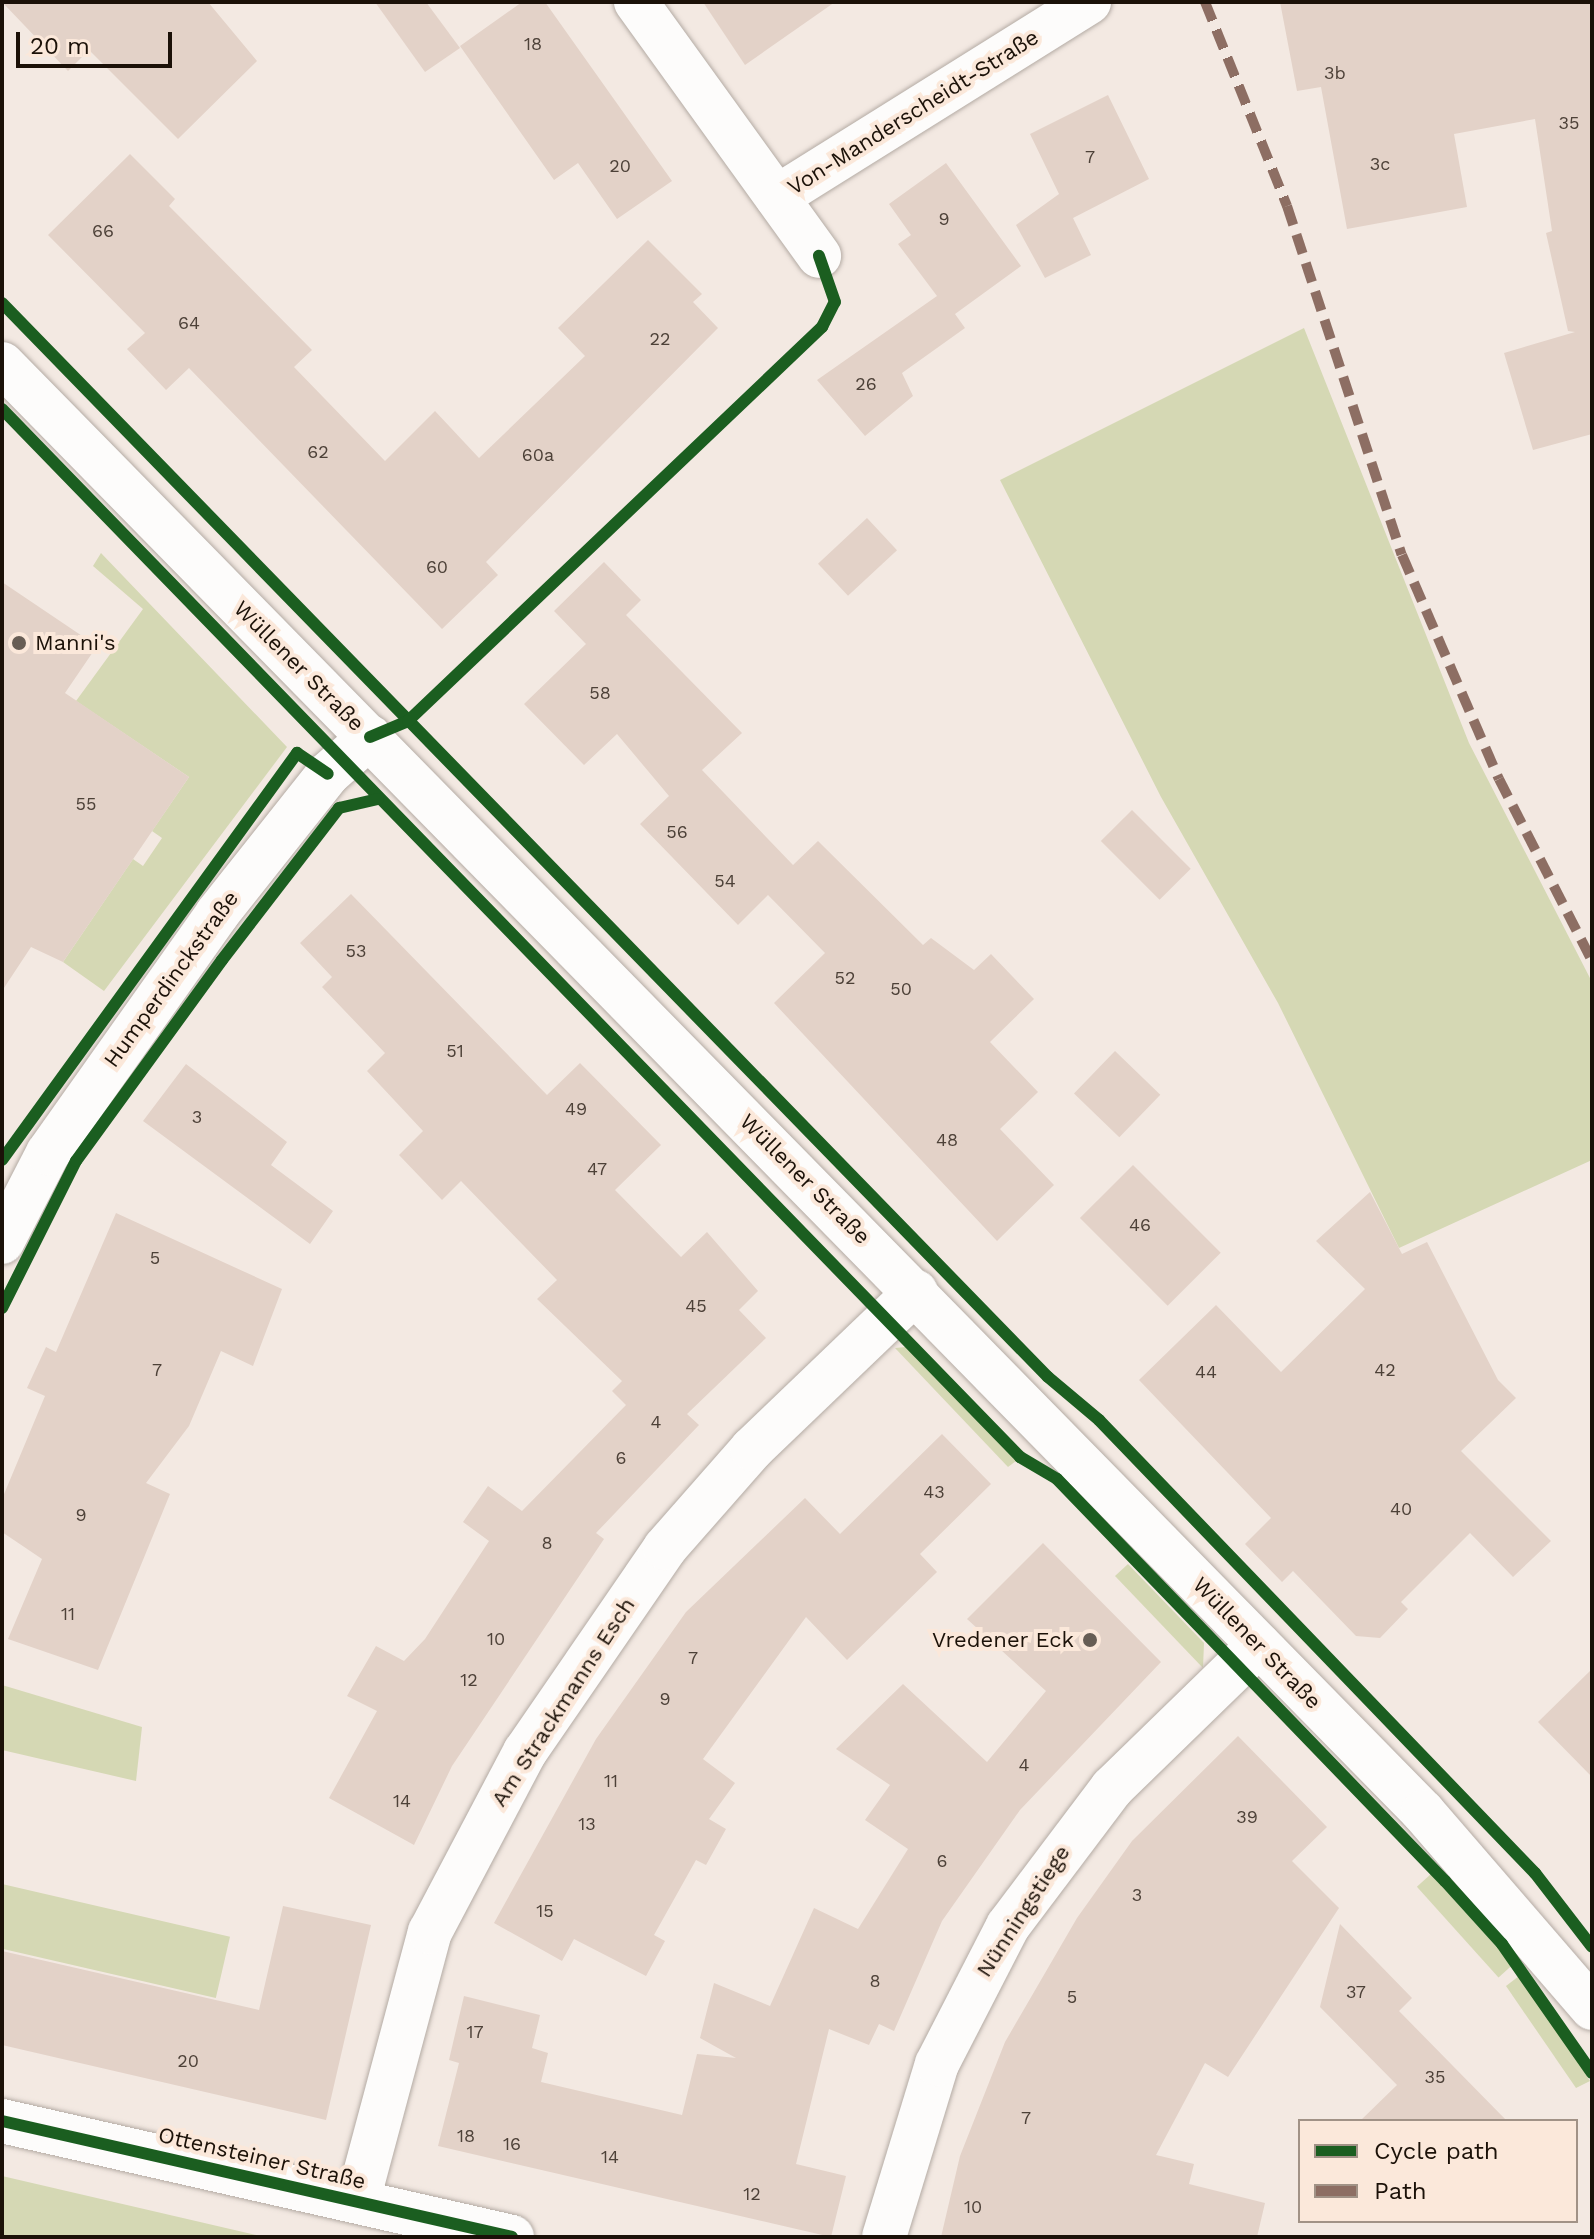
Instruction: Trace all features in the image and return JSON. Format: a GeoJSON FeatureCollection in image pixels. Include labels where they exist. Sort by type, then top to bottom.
{"type":"FeatureCollection","features":[{"type":"Feature","properties":{"kind":"street"},"geometry":{"type":"LineString","coordinates":[[636,2],[819,256]]}},
{"type":"Feature","properties":{"kind":"street","name":"Von-Manderscheidt-Straße"},"geometry":{"type":"LineString","coordinates":[[777,197],[1089,2]]}},
{"type":"Feature","properties":{"kind":"street","name":"Wüllener Straße"},"geometry":{"type":"LineString","coordinates":[[2,364],[916,1292],[1495,1888],[1592,2008]]}},
{"type":"Feature","properties":{"kind":"street","name":"Humperdinckstraße"},"geometry":{"type":"LineString","coordinates":[[2,1242],[48,1153],[200,937],[328,774],[370,737]]}},
{"type":"Feature","properties":{"kind":"street","name":"Am Strackmanns Esch"},"geometry":{"type":"LineString","coordinates":[[358,2200],[430,1932],[525,1752],[665,1548],[752,1449],[916,1292]]}},
{"type":"Feature","properties":{"kind":"street","name":"Nünningstiege"},"geometry":{"type":"LineString","coordinates":[[884,2237],[937,2064],[1008,1926],[1112,1788],[1259,1645]]}},
{"type":"Feature","properties":{"kind":"street","name":"Ottensteiner Straße"},"geometry":{"type":"LineString","coordinates":[[2,2121],[512,2237]]}},
{"type":"Feature","properties":{"kind":"green space"},"geometry":{"type":"Polygon","coordinates":[[[1304,328],[1469,743],[1592,982],[1592,1160],[1399,1248],[1278,1003],[1161,797],[1000,480],[1304,328]]]}},
{"type":"Feature","properties":{"kind":"green space"},"geometry":{"type":"Polygon","coordinates":[[[101,553],[287,747],[104,991],[63,962],[133,859],[143,866],[162,838],[152,831],[189,777],[76,701],[143,609],[93,566],[101,553]]]}},
{"type":"Feature","properties":{"kind":"green space"},"geometry":{"type":"Polygon","coordinates":[[[906,1347],[1016,1461],[1008,1467],[895,1348],[906,1347]]]}},
{"type":"Feature","properties":{"kind":"green space"},"geometry":{"type":"Polygon","coordinates":[[[1128,1564],[1204,1643],[1203,1668],[1115,1576],[1128,1564]]]}},
{"type":"Feature","properties":{"kind":"green space"},"geometry":{"type":"Polygon","coordinates":[[[2,1685],[142,1727],[136,1781],[2,1750],[2,1685]]]}},
{"type":"Feature","properties":{"kind":"green space"},"geometry":{"type":"Polygon","coordinates":[[[1431,1874],[1513,1965],[1499,1977],[1417,1887],[1431,1874]]]}},
{"type":"Feature","properties":{"kind":"green space"},"geometry":{"type":"Polygon","coordinates":[[[2,1884],[230,1937],[216,1998],[2,1949],[2,1884]]]}},
{"type":"Feature","properties":{"kind":"green space"},"geometry":{"type":"Polygon","coordinates":[[[1519,1976],[1590,2081],[1576,2088],[1506,1986],[1519,1976]]]}},
{"type":"Feature","properties":{"kind":"green space"},"geometry":{"type":"Polygon","coordinates":[[[2,2176],[265,2237],[2,2237],[2,2176]]]}},
{"type":"Feature","properties":{"kind":"building"},"geometry":{"type":"Polygon","coordinates":[[[2,2],[208,2],[257,61],[178,139],[89,50],[68,71],[2,2]]]}},
{"type":"Feature","properties":{"kind":"building"},"geometry":{"type":"Polygon","coordinates":[[[375,2],[426,2],[460,48],[425,72],[375,2]]]}},
{"type":"Feature","properties":{"kind":"building"},"geometry":{"type":"Polygon","coordinates":[[[522,2],[545,2],[672,181],[617,219],[578,163],[554,180],[460,46],[522,2]]]}},
{"type":"Feature","properties":{"kind":"building"},"geometry":{"type":"Polygon","coordinates":[[[703,2],[835,2],[745,65],[703,2]]]}},
{"type":"Feature","properties":{"kind":"building"},"geometry":{"type":"Polygon","coordinates":[[[1280,2],[1592,2],[1592,434],[1533,450],[1504,353],[1575,332],[1568,331],[1546,233],[1552,231],[1535,119],[1454,134],[1467,207],[1347,229],[1321,87],[1297,91],[1280,2]]]}},
{"type":"Feature","properties":{"kind":"building"},"geometry":{"type":"Polygon","coordinates":[[[1108,95],[1149,179],[1073,218],[1091,255],[1045,278],[1016,225],[1059,194],[1030,134],[1108,95]]]}},
{"type":"Feature","properties":{"kind":"building"},"geometry":{"type":"Polygon","coordinates":[[[130,154],[175,199],[169,206],[312,350],[294,367],[385,461],[435,411],[479,458],[585,356],[558,328],[648,240],[702,294],[693,302],[718,328],[486,562],[498,575],[442,629],[189,368],[166,390],[127,349],[145,333],[48,235],[130,154]]]}},
{"type":"Feature","properties":{"kind":"building"},"geometry":{"type":"Polygon","coordinates":[[[946,163],[1021,266],[955,314],[965,328],[902,373],[913,396],[865,436],[817,380],[937,296],[898,244],[911,235],[889,204],[946,163]]]}},
{"type":"Feature","properties":{"kind":"building"},"geometry":{"type":"Polygon","coordinates":[[[867,518],[897,550],[848,596],[818,564],[867,518]]]}},
{"type":"Feature","properties":{"kind":"building"},"geometry":{"type":"Polygon","coordinates":[[[604,562],[641,600],[626,615],[742,733],[702,770],[793,865],[818,841],[923,945],[931,938],[974,970],[991,954],[1034,999],[990,1042],[1038,1092],[1000,1129],[1054,1185],[997,1241],[774,1003],[825,953],[768,895],[738,925],[640,824],[669,796],[617,734],[584,765],[524,704],[586,644],[554,611],[604,562]]]}},
{"type":"Feature","properties":{"kind":"building"},"geometry":{"type":"Polygon","coordinates":[[[2,582],[97,646],[65,693],[189,777],[63,962],[31,947],[2,991],[2,582]]]}},
{"type":"Feature","properties":{"kind":"building"},"geometry":{"type":"Polygon","coordinates":[[[1132,810],[1191,869],[1160,900],[1101,841],[1132,810]]]}},
{"type":"Feature","properties":{"kind":"building"},"geometry":{"type":"Polygon","coordinates":[[[351,894],[547,1095],[580,1063],[661,1145],[615,1190],[681,1257],[707,1232],[758,1291],[739,1310],[766,1338],[687,1414],[699,1425],[596,1533],[604,1539],[452,1766],[414,1845],[329,1798],[377,1711],[347,1696],[376,1646],[404,1661],[425,1639],[489,1541],[463,1522],[488,1486],[522,1511],[626,1405],[612,1391],[622,1381],[537,1299],[557,1280],[461,1181],[442,1200],[399,1155],[423,1131],[367,1071],[385,1053],[322,987],[332,977],[300,943],[351,894]]]}},
{"type":"Feature","properties":{"kind":"building"},"geometry":{"type":"Polygon","coordinates":[[[1115,1051],[1160,1095],[1119,1137],[1074,1093],[1115,1051]]]}},
{"type":"Feature","properties":{"kind":"building"},"geometry":{"type":"Polygon","coordinates":[[[186,1064],[287,1142],[271,1165],[333,1211],[310,1244],[143,1121],[186,1064]]]}},
{"type":"Feature","properties":{"kind":"building"},"geometry":{"type":"Polygon","coordinates":[[[1133,1165],[1221,1253],[1168,1306],[1080,1218],[1133,1165]]]}},
{"type":"Feature","properties":{"kind":"building"},"geometry":{"type":"Polygon","coordinates":[[[1370,1192],[1402,1254],[1427,1242],[1498,1380],[1516,1398],[1461,1451],[1551,1541],[1513,1577],[1470,1533],[1401,1602],[1408,1609],[1380,1638],[1356,1636],[1293,1571],[1282,1582],[1245,1544],[1271,1518],[1139,1380],[1216,1305],[1281,1372],[1365,1289],[1316,1241],[1370,1192]]]}},
{"type":"Feature","properties":{"kind":"building"},"geometry":{"type":"Polygon","coordinates":[[[116,1213],[282,1289],[253,1366],[221,1351],[189,1426],[146,1483],[170,1494],[98,1670],[8,1639],[42,1559],[2,1532],[2,1499],[45,1396],[27,1388],[46,1347],[56,1352],[116,1213]]]}},
{"type":"Feature","properties":{"kind":"building"},"geometry":{"type":"Polygon","coordinates":[[[942,1434],[991,1484],[920,1554],[937,1572],[847,1660],[806,1617],[703,1759],[735,1783],[709,1819],[726,1829],[706,1865],[696,1860],[654,1935],[665,1941],[646,1976],[574,1939],[562,1961],[494,1923],[596,1739],[686,1612],[805,1498],[840,1534],[942,1434]]]}},
{"type":"Feature","properties":{"kind":"building"},"geometry":{"type":"Polygon","coordinates":[[[1043,1543],[1161,1662],[1020,1810],[942,1921],[894,2031],[879,2024],[869,2045],[829,2029],[796,2164],[846,2176],[831,2237],[438,2146],[459,2063],[449,2060],[464,1996],[540,2015],[532,2048],[548,2053],[541,2082],[682,2115],[697,2054],[736,2058],[700,2038],[714,1983],[770,2006],[814,1908],[858,1929],[908,1849],[865,1820],[890,1785],[836,1749],[903,1684],[987,1762],[1046,1691],[967,1619],[1043,1543]]]}},
{"type":"Feature","properties":{"kind":"building"},"geometry":{"type":"Polygon","coordinates":[[[1592,1669],[1592,1777],[1538,1722],[1592,1669]]]}},
{"type":"Feature","properties":{"kind":"building"},"geometry":{"type":"Polygon","coordinates":[[[1238,1736],[1327,1827],[1292,1861],[1339,1908],[1228,2077],[1205,2063],[1156,2155],[1194,2164],[1189,2184],[1265,2203],[1257,2237],[941,2237],[960,2156],[1005,2042],[1077,1918],[1132,1841],[1238,1736]]]}},
{"type":"Feature","properties":{"kind":"building"},"geometry":{"type":"Polygon","coordinates":[[[283,1906],[371,1925],[326,2120],[2,2045],[2,1951],[259,2010],[283,1906]]]}},
{"type":"Feature","properties":{"kind":"building"},"geometry":{"type":"Polygon","coordinates":[[[1340,1924],[1412,1998],[1399,2011],[1505,2119],[1362,2119],[1397,2085],[1320,2007],[1340,1924]]]}},
{"type":"Feature","properties":{"kind":"marked path"},"geometry":{"type":"LineString","coordinates":[[1205,2],[1287,206],[1402,555],[1499,779],[1592,961]]}},
{"type":"Feature","properties":{"kind":"cycle path"},"geometry":{"type":"LineString","coordinates":[[370,737],[408,721],[822,327],[835,302],[819,256]]}},
{"type":"Feature","properties":{"kind":"cycle path"},"geometry":{"type":"LineString","coordinates":[[2,303],[1048,1377],[1099,1420],[1535,1873],[1592,1947]]}},
{"type":"Feature","properties":{"kind":"cycle path"},"geometry":{"type":"LineString","coordinates":[[2,409],[1020,1457],[1057,1479],[1445,1881],[1502,1944],[1592,2073]]}},
{"type":"Feature","properties":{"kind":"cycle path"},"geometry":{"type":"LineString","coordinates":[[2,1160],[297,753],[328,774]]}},
{"type":"Feature","properties":{"kind":"cycle path"},"geometry":{"type":"LineString","coordinates":[[2,1308],[76,1161],[222,960],[339,808],[378,799]]}},
{"type":"Feature","properties":{"kind":"cycle path"},"geometry":{"type":"LineString","coordinates":[[2,2121],[512,2237]]}},
{"type":"Feature","properties":{"kind":"place","name":"Manni's"},"geometry":{"type":"Point","coordinates":[19,643]}},
{"type":"Feature","properties":{"kind":"place","name":"Vredener Eck"},"geometry":{"type":"Point","coordinates":[1090,1640]}}]}
